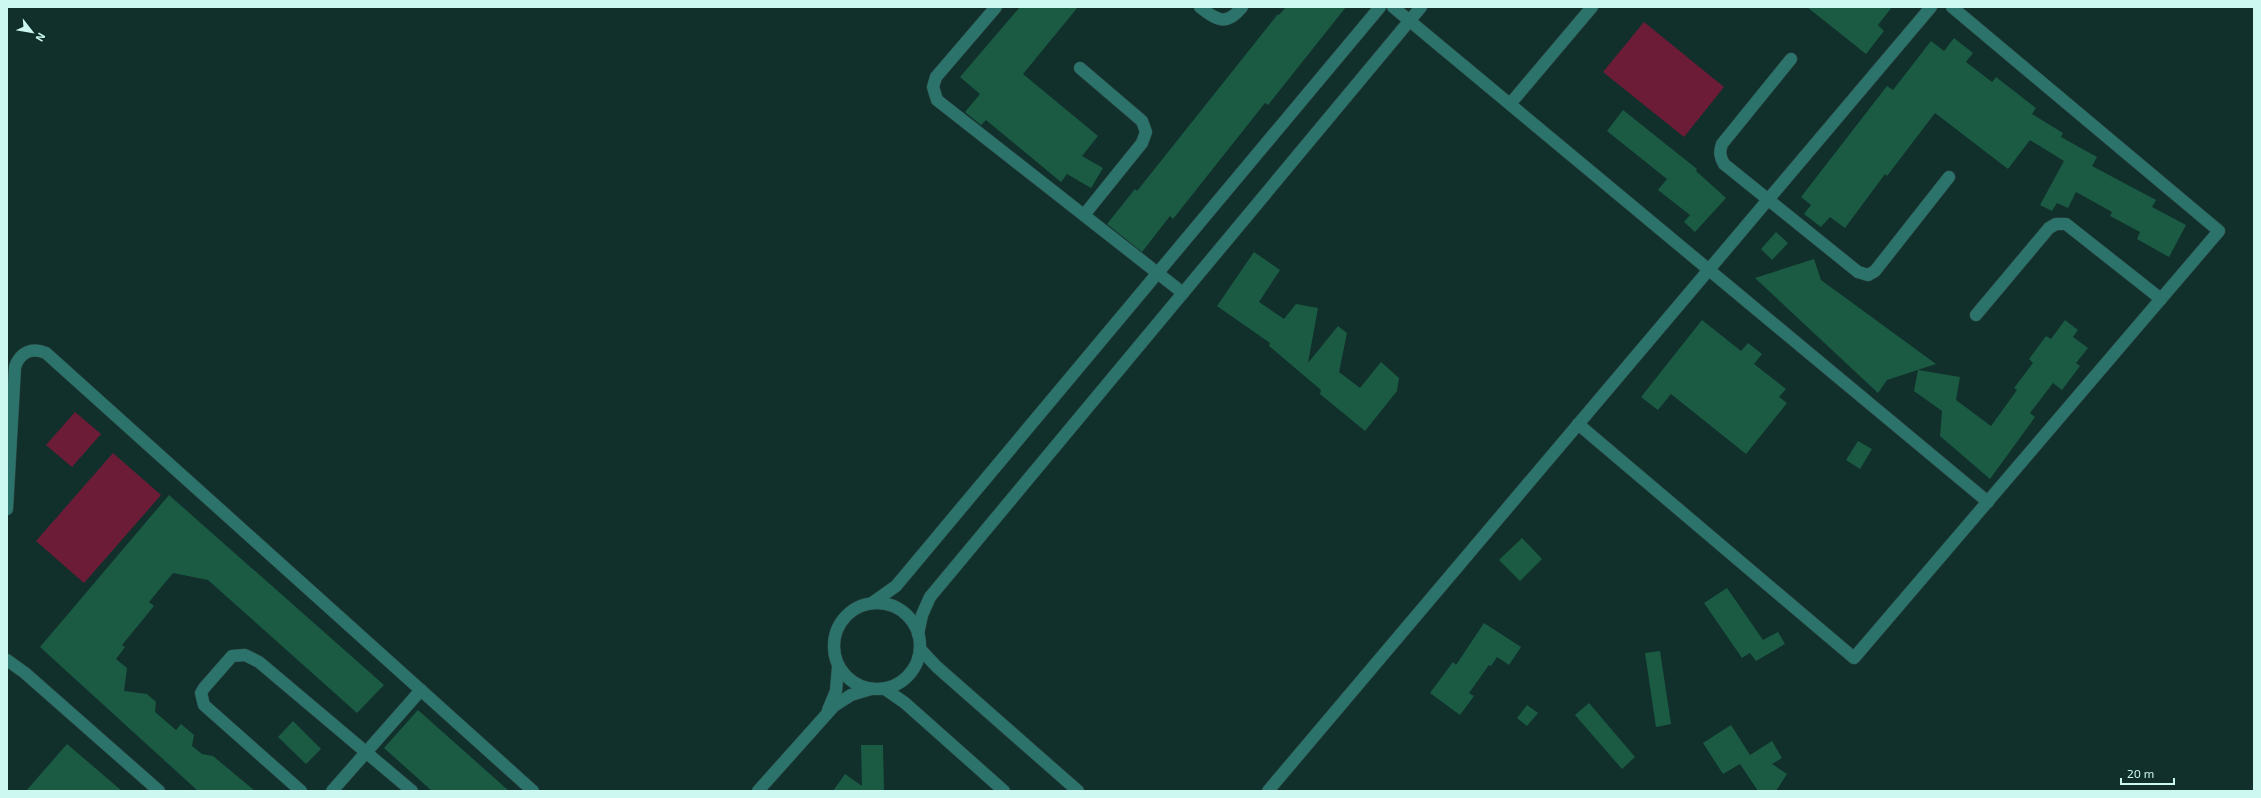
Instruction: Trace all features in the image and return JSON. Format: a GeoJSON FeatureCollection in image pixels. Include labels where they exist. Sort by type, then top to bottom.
{"type":"FeatureCollection","features":[{"type":"Feature","properties":{"kind":"street"},"geometry":{"type":"LineString","coordinates":[[996,7],[936,77],[933,87],[934,95],[937,100],[1183,293]]}},
{"type":"Feature","properties":{"kind":"street"},"geometry":{"type":"LineString","coordinates":[[1200,7],[1212,16],[1223,19],[1234,17],[1242,7]]}},
{"type":"Feature","properties":{"kind":"street"},"geometry":{"type":"LineString","coordinates":[[827,713],[836,691],[838,667],[834,654],[834,639],[838,626],[853,611],[872,603],[896,586],[1380,7]]}},
{"type":"Feature","properties":{"kind":"street"},"geometry":{"type":"LineString","coordinates":[[1393,7],[1988,502]]}},
{"type":"Feature","properties":{"kind":"street"},"geometry":{"type":"LineString","coordinates":[[918,634],[922,615],[930,597],[1421,7]]}},
{"type":"Feature","properties":{"kind":"street"},"geometry":{"type":"LineString","coordinates":[[1510,104],[1592,7]]}},
{"type":"Feature","properties":{"kind":"street"},"geometry":{"type":"LineString","coordinates":[[1268,791],[1931,7]]}},
{"type":"Feature","properties":{"kind":"street"},"geometry":{"type":"LineString","coordinates":[[1578,424],[1854,658],[2220,231],[1952,7]]}},
{"type":"Feature","properties":{"kind":"street"},"geometry":{"type":"LineString","coordinates":[[1791,59],[1720,148],[1721,159],[1724,164],[1858,272],[1868,275],[1875,271],[1949,177]]}},
{"type":"Feature","properties":{"kind":"street"},"geometry":{"type":"LineString","coordinates":[[1080,68],[1142,121],[1146,132],[1142,143],[1084,215]]}},
{"type":"Feature","properties":{"kind":"street"},"geometry":{"type":"LineString","coordinates":[[1976,315],[2049,228],[2061,223],[2066,224],[2161,299]]}},
{"type":"Feature","properties":{"kind":"street"},"geometry":{"type":"LineString","coordinates":[[7,509],[15,367],[21,355],[27,352],[40,350],[46,353],[533,791]]}},
{"type":"Feature","properties":{"kind":"street"},"geometry":{"type":"LineString","coordinates":[[838,667],[847,678],[858,686],[871,689],[885,689],[898,684],[909,675],[917,662],[920,649],[918,634],[912,620],[901,610],[887,604],[872,603]]}},
{"type":"Feature","properties":{"kind":"street"},"geometry":{"type":"LineString","coordinates":[[920,649],[936,667],[1078,791]]}},
{"type":"Feature","properties":{"kind":"street"},"geometry":{"type":"LineString","coordinates":[[301,791],[204,705],[202,693],[204,688],[232,656],[245,654],[252,657],[412,791]]}},
{"type":"Feature","properties":{"kind":"street"},"geometry":{"type":"LineString","coordinates":[[7,660],[25,673],[160,791]]}},
{"type":"Feature","properties":{"kind":"street"},"geometry":{"type":"LineString","coordinates":[[758,791],[827,713],[842,700],[871,689]]}},
{"type":"Feature","properties":{"kind":"street"},"geometry":{"type":"LineString","coordinates":[[885,689],[905,703],[1004,791]]}},
{"type":"Feature","properties":{"kind":"street"},"geometry":{"type":"LineString","coordinates":[[332,791],[421,690]]}},
{"type":"Feature","properties":{"kind":"shaded area"},"geometry":{"type":"Polygon","coordinates":[[[1644,22],[1724,87],[1684,137],[1603,72],[1644,22]]]}},
{"type":"Feature","properties":{"kind":"shaded area"},"geometry":{"type":"Polygon","coordinates":[[[75,412],[101,434],[72,467],[46,445],[75,412]]]}},
{"type":"Feature","properties":{"kind":"shaded area"},"geometry":{"type":"Polygon","coordinates":[[[113,453],[161,495],[84,583],[36,541],[113,453]]]}},
{"type":"Feature","properties":{"kind":"building"},"geometry":{"type":"Polygon","coordinates":[[[1020,7],[1078,7],[1023,74],[1098,136],[1082,156],[1103,168],[1091,188],[1067,174],[1061,182],[986,120],[981,125],[965,112],[980,94],[960,77],[1020,7]]]}},
{"type":"Feature","properties":{"kind":"building"},"geometry":{"type":"Polygon","coordinates":[[[1286,7],[1346,7],[1268,105],[1265,103],[1173,219],[1170,216],[1142,252],[1107,224],[1135,189],[1137,191],[1278,14],[1279,15],[1286,7]]]}},
{"type":"Feature","properties":{"kind":"building"},"geometry":{"type":"Polygon","coordinates":[[[1807,7],[1892,7],[1878,25],[1884,31],[1866,54],[1807,7]]]}},
{"type":"Feature","properties":{"kind":"building"},"geometry":{"type":"Polygon","coordinates":[[[1954,38],[1973,53],[1966,62],[1992,82],[1996,77],[2036,108],[2032,114],[2063,133],[2061,137],[2097,157],[2092,166],[2156,200],[2152,207],[2186,225],[2169,257],[2137,239],[2140,232],[2110,216],[2112,212],[2076,192],[2068,208],[2057,203],[2052,211],[2040,205],[2064,161],[2030,140],[2008,169],[1935,113],[1887,176],[1885,174],[1845,228],[1830,217],[1821,227],[1804,214],[1811,205],[1801,197],[1887,86],[1893,90],[1931,41],[1944,51],[1954,38]]]}},
{"type":"Feature","properties":{"kind":"building"},"geometry":{"type":"Polygon","coordinates":[[[1623,110],[1697,169],[1696,171],[1726,198],[1695,232],[1684,222],[1690,215],[1658,190],[1667,179],[1607,131],[1623,110]]]}},
{"type":"Feature","properties":{"kind":"building"},"geometry":{"type":"Polygon","coordinates":[[[1776,232],[1788,243],[1772,260],[1761,249],[1776,232]]]}},
{"type":"Feature","properties":{"kind":"building"},"geometry":{"type":"Polygon","coordinates":[[[1254,252],[1280,270],[1259,302],[1284,319],[1296,304],[1318,308],[1308,363],[1338,326],[1347,333],[1339,372],[1360,388],[1381,362],[1399,378],[1397,391],[1365,431],[1320,394],[1321,390],[1269,346],[1270,343],[1217,306],[1254,252]]]}},
{"type":"Feature","properties":{"kind":"building"},"geometry":{"type":"Polygon","coordinates":[[[1814,259],[1821,280],[1936,364],[1887,380],[1878,393],[1755,278],[1814,259]]]}},
{"type":"Feature","properties":{"kind":"building"},"geometry":{"type":"Polygon","coordinates":[[[1702,320],[1741,351],[1748,343],[1762,354],[1754,364],[1786,389],[1779,397],[1787,403],[1746,454],[1671,394],[1658,410],[1641,397],[1702,320]]]}},
{"type":"Feature","properties":{"kind":"building"},"geometry":{"type":"Polygon","coordinates":[[[2065,320],[2078,330],[2073,337],[2088,348],[2076,363],[2080,366],[2062,390],[2053,383],[2030,413],[2035,417],[1990,479],[1940,436],[1942,411],[1914,391],[1918,370],[1960,377],[1956,400],[1991,426],[2017,390],[2014,388],[2033,363],[2029,359],[2046,336],[2051,339],[2065,320]]]}},
{"type":"Feature","properties":{"kind":"building"},"geometry":{"type":"Polygon","coordinates":[[[1858,441],[1872,449],[1860,469],[1846,460],[1858,441]]]}},
{"type":"Feature","properties":{"kind":"building"},"geometry":{"type":"Polygon","coordinates":[[[169,495],[384,685],[357,713],[208,580],[173,573],[149,602],[154,606],[122,645],[125,647],[116,659],[127,668],[124,691],[147,694],[156,702],[155,712],[176,730],[181,724],[194,735],[192,746],[202,754],[213,756],[255,791],[198,791],[40,647],[169,495]]]}},
{"type":"Feature","properties":{"kind":"building"},"geometry":{"type":"Polygon","coordinates":[[[1522,538],[1542,559],[1520,581],[1499,560],[1522,538]]]}},
{"type":"Feature","properties":{"kind":"building"},"geometry":{"type":"Polygon","coordinates":[[[1727,588],[1763,640],[1778,632],[1785,644],[1756,661],[1750,653],[1742,658],[1704,603],[1727,588]]]}},
{"type":"Feature","properties":{"kind":"building"},"geometry":{"type":"Polygon","coordinates":[[[1484,623],[1521,647],[1509,665],[1497,657],[1491,666],[1489,665],[1469,693],[1474,696],[1460,715],[1430,693],[1453,662],[1456,665],[1484,623]]]}},
{"type":"Feature","properties":{"kind":"building"},"geometry":{"type":"Polygon","coordinates":[[[1660,651],[1671,724],[1656,727],[1645,653],[1660,651]]]}},
{"type":"Feature","properties":{"kind":"building"},"geometry":{"type":"Polygon","coordinates":[[[1589,703],[1635,757],[1622,769],[1575,715],[1589,703]]]}},
{"type":"Feature","properties":{"kind":"building"},"geometry":{"type":"Polygon","coordinates":[[[1527,705],[1538,713],[1527,726],[1517,718],[1527,705]]]}},
{"type":"Feature","properties":{"kind":"building"},"geometry":{"type":"Polygon","coordinates":[[[418,710],[509,791],[432,791],[384,748],[418,710]]]}},
{"type":"Feature","properties":{"kind":"building"},"geometry":{"type":"Polygon","coordinates":[[[293,721],[321,749],[306,764],[278,737],[293,721]]]}},
{"type":"Feature","properties":{"kind":"building"},"geometry":{"type":"Polygon","coordinates":[[[1731,725],[1750,755],[1772,741],[1782,758],[1772,764],[1787,774],[1776,791],[1758,791],[1740,764],[1723,774],[1703,743],[1731,725]]]}},
{"type":"Feature","properties":{"kind":"building"},"geometry":{"type":"Polygon","coordinates":[[[67,744],[122,791],[26,791],[67,744]]]}},
{"type":"Feature","properties":{"kind":"building"},"geometry":{"type":"Polygon","coordinates":[[[861,745],[883,745],[884,791],[833,791],[845,774],[862,786],[861,745]]]}}]}
